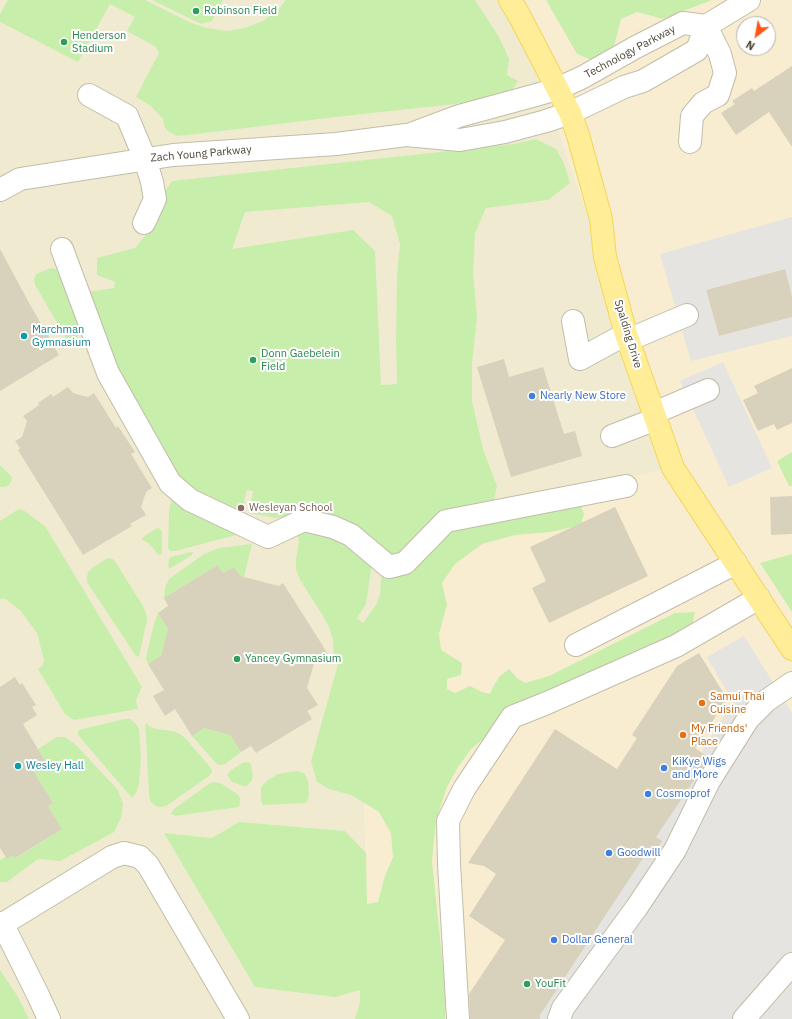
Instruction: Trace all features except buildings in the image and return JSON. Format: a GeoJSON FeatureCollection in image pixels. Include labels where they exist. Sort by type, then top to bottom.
{"type":"FeatureCollection","features":[{"type":"Feature","properties":{"kind":"main road","name":"Spalding Drive"},"geometry":{"type":"LineString","coordinates":[[510,0],[570,113],[578,135],[602,219],[605,257],[627,337],[674,468],[792,649]]}},
{"type":"Feature","properties":{"kind":"street"},"geometry":{"type":"LineString","coordinates":[[570,113],[624,87],[643,81],[697,50],[707,26],[749,0]]}},
{"type":"Feature","properties":{"kind":"street","name":"Technology Parkway"},"geometry":{"type":"LineString","coordinates":[[557,89],[583,77],[636,47],[683,24],[707,26]]}},
{"type":"Feature","properties":{"kind":"street"},"geometry":{"type":"LineString","coordinates":[[690,142],[692,116],[703,103],[718,95],[725,74],[720,54],[707,26]]}},
{"type":"Feature","properties":{"kind":"street","name":"Zach Young Parkway"},"geometry":{"type":"LineString","coordinates":[[0,190],[20,179],[172,155],[336,144],[406,135],[459,116],[557,89]]}},
{"type":"Feature","properties":{"kind":"street"},"geometry":{"type":"LineString","coordinates":[[89,95],[127,116],[145,159],[152,182],[155,200],[144,223]]}},
{"type":"Feature","properties":{"kind":"street","name":"Zach Young Parkway"},"geometry":{"type":"LineString","coordinates":[[406,135],[460,140],[505,132],[570,113]]}},
{"type":"Feature","properties":{"kind":"street"},"geometry":{"type":"LineString","coordinates":[[62,249],[108,373],[170,482],[190,500],[268,537],[304,520],[333,527],[351,535],[389,567],[405,563],[446,521],[626,486]]}},
{"type":"Feature","properties":{"kind":"street"},"geometry":{"type":"LineString","coordinates":[[573,321],[580,359],[627,337],[687,315]]}},
{"type":"Feature","properties":{"kind":"street"},"geometry":{"type":"LineString","coordinates":[[612,436],[708,390]]}},
{"type":"Feature","properties":{"kind":"street"},"geometry":{"type":"LineString","coordinates":[[576,645],[736,563]]}},
{"type":"Feature","properties":{"kind":"street"},"geometry":{"type":"LineString","coordinates":[[458,1019],[448,821],[464,789],[512,717],[676,646],[759,598]]}},
{"type":"Feature","properties":{"kind":"street"},"geometry":{"type":"LineString","coordinates":[[559,1019],[563,1008],[637,907],[675,850],[709,781],[748,719],[766,701],[792,682]]}},
{"type":"Feature","properties":{"kind":"street"},"geometry":{"type":"LineString","coordinates":[[49,1019],[1,924],[112,857],[124,853],[140,857],[148,865],[238,1019]]}},
{"type":"Feature","properties":{"kind":"street"},"geometry":{"type":"LineString","coordinates":[[744,1019],[792,964]]}},
{"type":"Feature","properties":{"kind":"shaded area","name":"Wesleyan School"},"geometry":{"type":"Polygon","coordinates":[[[0,0],[510,0],[519,15],[673,468],[472,511],[361,692],[370,1019],[0,1019],[0,0]]]}},
{"type":"Feature","properties":{"kind":"shaded area"},"geometry":{"type":"Polygon","coordinates":[[[487,0],[792,0],[792,1019],[370,1019],[361,692],[487,0]]]}},
{"type":"Feature","properties":{"kind":"shaded area"},"geometry":{"type":"Polygon","coordinates":[[[792,217],[792,296],[784,269],[706,290],[719,336],[792,317],[792,336],[691,361],[660,254],[792,217]]]}},
{"type":"Feature","properties":{"kind":"shaded area"},"geometry":{"type":"Polygon","coordinates":[[[723,362],[772,468],[729,487],[680,381],[723,362]]]}},
{"type":"Feature","properties":{"kind":"shaded area"},"geometry":{"type":"Polygon","coordinates":[[[744,636],[792,713],[792,1019],[535,1019],[644,842],[733,702],[707,657],[744,636]]]}},
{"type":"Feature","properties":{"kind":"green space"},"geometry":{"type":"Polygon","coordinates":[[[8,0],[145,0],[189,22],[206,28],[227,31],[245,28],[263,21],[279,9],[286,0],[475,0],[499,37],[509,59],[507,75],[518,81],[513,89],[504,96],[490,100],[177,136],[169,132],[164,126],[163,119],[151,106],[136,97],[159,53],[156,47],[127,31],[135,17],[110,4],[78,62],[0,22],[0,14],[8,0]]]}},
{"type":"Feature","properties":{"kind":"green space","name":"Robinson Field"},"geometry":{"type":"Polygon","coordinates":[[[152,0],[223,0],[212,21],[201,24],[152,0]]]}},
{"type":"Feature","properties":{"kind":"green space"},"geometry":{"type":"Polygon","coordinates":[[[546,0],[712,0],[663,19],[637,12],[621,19],[614,47],[594,61],[577,54],[546,0]]]}},
{"type":"Feature","properties":{"kind":"green space"},"geometry":{"type":"Polygon","coordinates":[[[536,139],[556,149],[564,163],[570,183],[548,200],[486,208],[475,233],[473,273],[477,317],[472,363],[472,401],[483,449],[497,486],[493,506],[412,548],[394,556],[387,557],[300,515],[276,518],[249,513],[253,491],[247,490],[242,510],[202,499],[184,486],[114,369],[87,292],[114,288],[115,282],[97,275],[97,258],[135,248],[155,224],[164,193],[172,181],[513,144],[536,139]],[[369,202],[245,212],[232,249],[353,230],[375,251],[381,385],[397,384],[397,274],[400,244],[392,216],[369,202]]]}},
{"type":"Feature","properties":{"kind":"green space"},"geometry":{"type":"Polygon","coordinates":[[[51,268],[56,269],[62,276],[81,330],[73,344],[70,344],[67,340],[35,285],[34,279],[36,274],[51,268]]]}},
{"type":"Feature","properties":{"kind":"green space"},"geometry":{"type":"Polygon","coordinates":[[[792,452],[792,486],[789,486],[777,461],[792,452]]]}},
{"type":"Feature","properties":{"kind":"green space"},"geometry":{"type":"Polygon","coordinates":[[[0,465],[12,477],[9,485],[4,487],[0,487],[0,465]]]}},
{"type":"Feature","properties":{"kind":"green space"},"geometry":{"type":"Polygon","coordinates":[[[172,499],[248,532],[170,551],[168,548],[169,513],[172,499]]]}},
{"type":"Feature","properties":{"kind":"green space"},"geometry":{"type":"Polygon","coordinates":[[[579,501],[584,514],[581,525],[551,532],[515,535],[482,544],[455,564],[442,583],[447,605],[439,634],[441,650],[462,663],[461,675],[447,679],[447,689],[455,693],[470,686],[490,694],[499,677],[509,669],[517,678],[525,683],[549,676],[675,613],[695,612],[693,622],[663,645],[498,727],[471,749],[458,767],[447,787],[436,820],[432,861],[445,986],[445,1019],[355,1019],[360,1002],[360,990],[335,997],[255,987],[164,833],[212,838],[239,822],[345,831],[366,853],[367,904],[378,902],[385,876],[393,857],[391,833],[379,812],[351,795],[329,789],[317,782],[311,761],[338,664],[334,661],[333,640],[329,627],[300,580],[296,570],[299,541],[297,533],[304,525],[341,538],[372,563],[366,604],[357,618],[363,623],[376,605],[380,595],[381,580],[384,572],[447,526],[579,501]]]}},
{"type":"Feature","properties":{"kind":"green space"},"geometry":{"type":"Polygon","coordinates":[[[19,509],[23,510],[45,526],[142,687],[136,701],[138,709],[74,720],[65,714],[38,669],[43,665],[44,660],[37,633],[21,611],[6,599],[0,599],[0,521],[19,509]]]}},
{"type":"Feature","properties":{"kind":"green space"},"geometry":{"type":"Polygon","coordinates":[[[157,528],[162,532],[162,553],[160,555],[157,554],[148,543],[142,539],[157,528]]]}},
{"type":"Feature","properties":{"kind":"green space"},"geometry":{"type":"Polygon","coordinates":[[[252,544],[244,577],[239,576],[234,567],[223,573],[218,565],[164,598],[165,588],[169,579],[204,554],[219,548],[252,544]]]}},
{"type":"Feature","properties":{"kind":"green space"},"geometry":{"type":"Polygon","coordinates":[[[193,552],[192,555],[169,568],[169,559],[171,557],[193,552]]]}},
{"type":"Feature","properties":{"kind":"green space"},"geometry":{"type":"Polygon","coordinates":[[[792,554],[792,612],[760,563],[792,554]]]}},
{"type":"Feature","properties":{"kind":"green space"},"geometry":{"type":"Polygon","coordinates":[[[108,558],[113,559],[116,563],[146,613],[147,619],[139,657],[136,656],[87,582],[88,572],[108,558]]]}},
{"type":"Feature","properties":{"kind":"green space"},"geometry":{"type":"Polygon","coordinates":[[[158,613],[168,629],[161,656],[148,664],[146,658],[158,613]]]}},
{"type":"Feature","properties":{"kind":"green space"},"geometry":{"type":"Polygon","coordinates":[[[124,719],[130,719],[139,729],[141,757],[139,784],[136,793],[132,798],[78,735],[79,730],[124,719]]]}},
{"type":"Feature","properties":{"kind":"green space"},"geometry":{"type":"Polygon","coordinates":[[[147,723],[149,726],[156,729],[172,731],[180,734],[211,768],[212,772],[209,776],[166,806],[156,806],[150,800],[145,725],[147,723]]]}},
{"type":"Feature","properties":{"kind":"green space"},"geometry":{"type":"Polygon","coordinates":[[[204,728],[230,735],[241,752],[225,764],[219,765],[192,736],[204,728]]]}},
{"type":"Feature","properties":{"kind":"green space"},"geometry":{"type":"Polygon","coordinates":[[[57,737],[65,737],[76,745],[118,790],[123,804],[121,818],[114,832],[60,861],[38,859],[7,882],[0,882],[0,860],[6,857],[7,859],[13,855],[16,858],[62,829],[48,806],[53,803],[38,779],[27,772],[45,761],[38,749],[57,737]]]}},
{"type":"Feature","properties":{"kind":"green space"},"geometry":{"type":"Polygon","coordinates":[[[247,762],[251,764],[253,778],[250,783],[247,786],[243,786],[232,782],[227,775],[230,771],[242,763],[247,762]]]}},
{"type":"Feature","properties":{"kind":"green space"},"geometry":{"type":"Polygon","coordinates":[[[297,771],[304,773],[308,781],[309,796],[305,803],[263,805],[261,801],[261,787],[268,780],[278,774],[297,771]]]}},
{"type":"Feature","properties":{"kind":"green space"},"geometry":{"type":"Polygon","coordinates":[[[215,782],[222,784],[236,793],[240,798],[239,807],[175,816],[171,814],[174,809],[210,783],[215,782]]]}},
{"type":"Feature","properties":{"kind":"green space"},"geometry":{"type":"Polygon","coordinates":[[[0,970],[18,997],[29,1019],[0,1019],[0,970]]]}},
{"type":"Feature","properties":{"kind":"place","name":"Robinson Field"},"geometry":{"type":"Point","coordinates":[196,11]}},
{"type":"Feature","properties":{"kind":"place","name":"Henderson Stadium"},"geometry":{"type":"Point","coordinates":[64,42]}},
{"type":"Feature","properties":{"kind":"place","name":"Marchman Gymnasium"},"geometry":{"type":"Point","coordinates":[24,336]}},
{"type":"Feature","properties":{"kind":"place","name":"Donn Gaebelein Field"},"geometry":{"type":"Point","coordinates":[253,360]}},
{"type":"Feature","properties":{"kind":"place","name":"Nearly New Store"},"geometry":{"type":"Point","coordinates":[532,396]}},
{"type":"Feature","properties":{"kind":"place","name":"Wesleyan School"},"geometry":{"type":"Point","coordinates":[241,508]}},
{"type":"Feature","properties":{"kind":"place","name":"Yancey Gymnasium"},"geometry":{"type":"Point","coordinates":[237,659]}},
{"type":"Feature","properties":{"kind":"place","name":"Samui Thai Cuisine"},"geometry":{"type":"Point","coordinates":[702,703]}},
{"type":"Feature","properties":{"kind":"place","name":"My Friends' Place"},"geometry":{"type":"Point","coordinates":[683,735]}},
{"type":"Feature","properties":{"kind":"place","name":"Wesley Hall"},"geometry":{"type":"Point","coordinates":[18,766]}},
{"type":"Feature","properties":{"kind":"place","name":"KiKye Wigs and More"},"geometry":{"type":"Point","coordinates":[664,768]}},
{"type":"Feature","properties":{"kind":"place","name":"Cosmoprof"},"geometry":{"type":"Point","coordinates":[648,794]}},
{"type":"Feature","properties":{"kind":"place","name":"Goodwill"},"geometry":{"type":"Point","coordinates":[609,853]}},
{"type":"Feature","properties":{"kind":"place","name":"Dollar General"},"geometry":{"type":"Point","coordinates":[554,940]}},
{"type":"Feature","properties":{"kind":"place","name":"YouFit"},"geometry":{"type":"Point","coordinates":[527,984]}}]}
